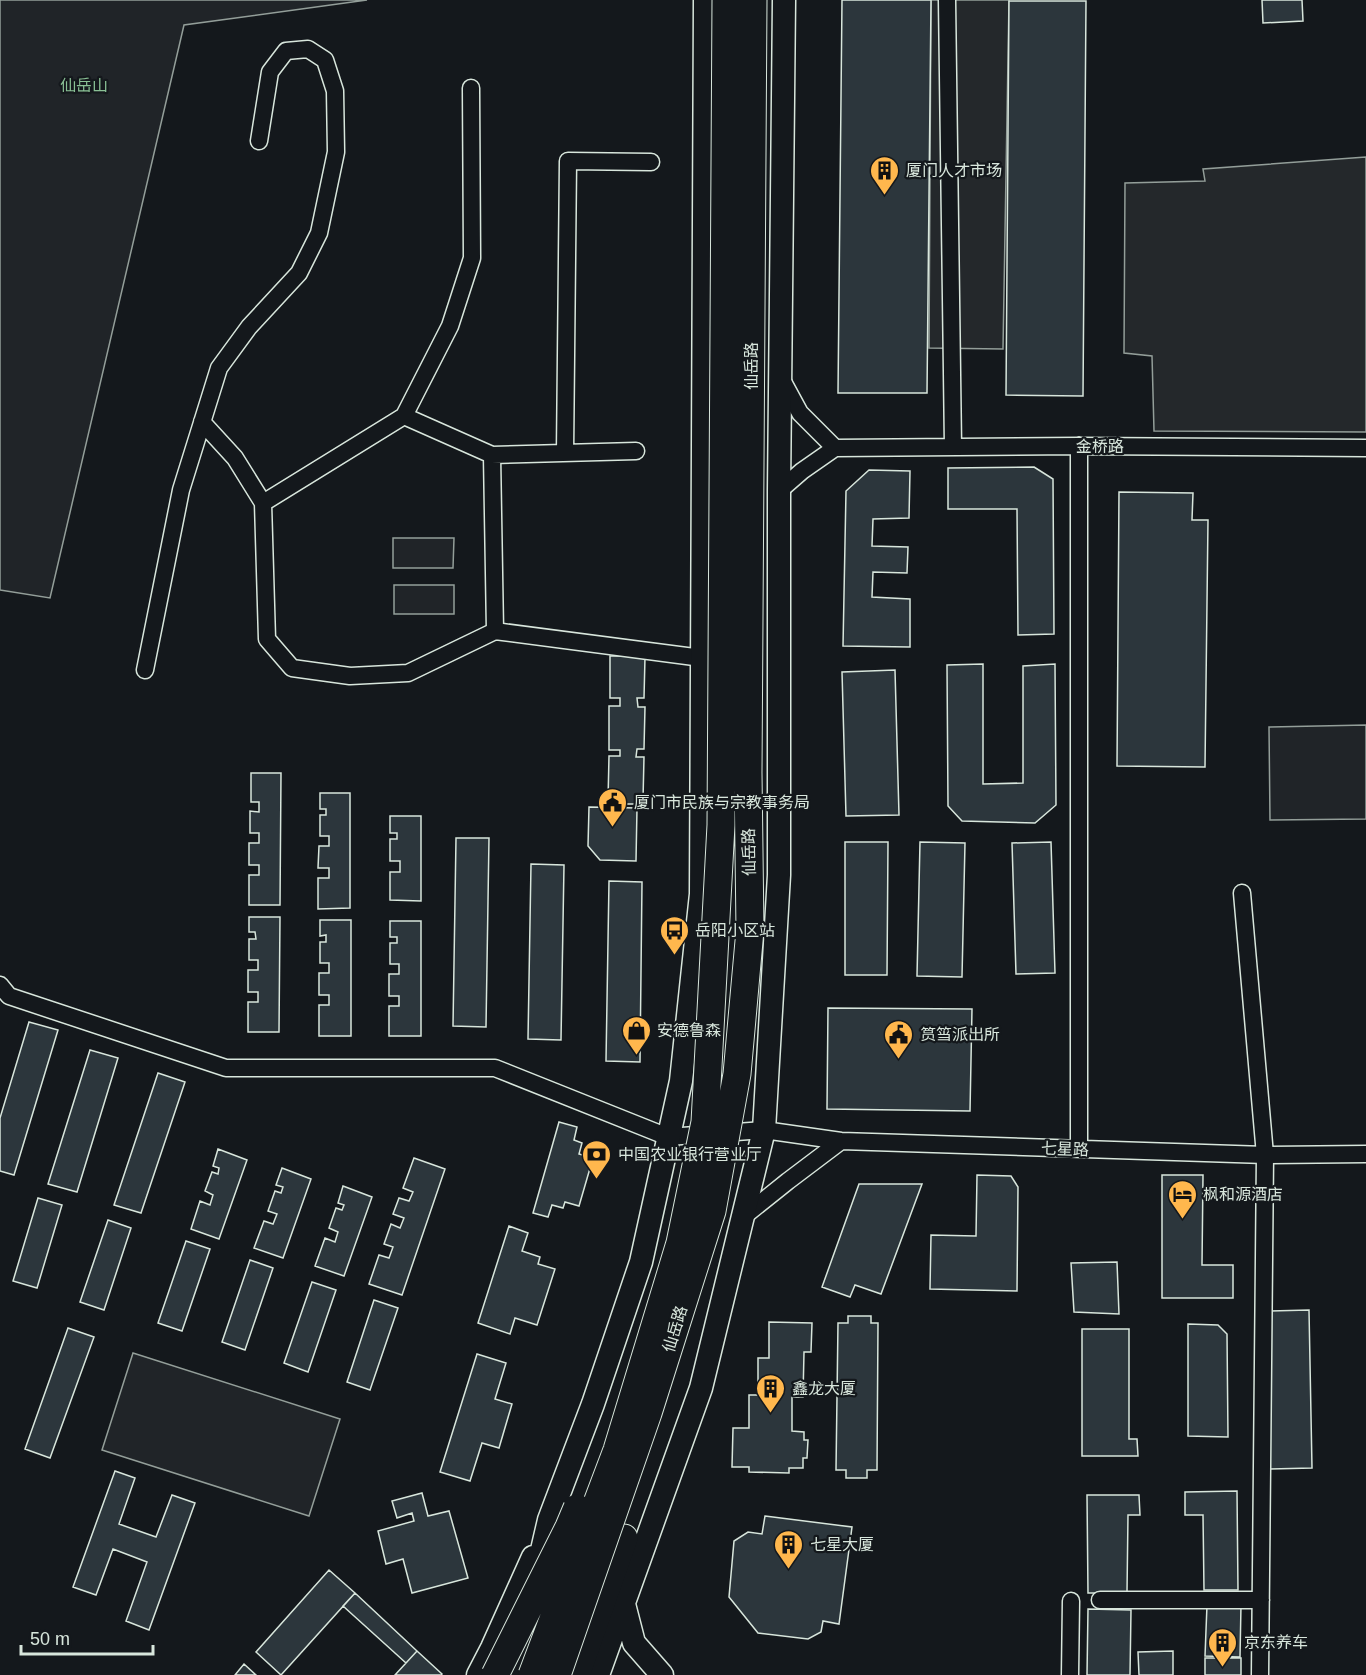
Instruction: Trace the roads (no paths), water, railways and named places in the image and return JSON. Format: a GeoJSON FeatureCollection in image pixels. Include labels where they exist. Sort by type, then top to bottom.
{"type":"FeatureCollection","features":[{"type":"Feature","properties":{"kind":"highway","name":"仙岳路"},"geometry":{"type":"LineString","coordinates":[[532,1675],[617,1450],[680,1243],[705,1122],[721,825],[726,0]]}},
{"type":"Feature","properties":{"kind":"highway","name":"仙岳路"},"geometry":{"type":"LineString","coordinates":[[557,1675],[648,1413],[712,1211],[737,1074],[750,930],[748,749],[753,0]]}},
{"type":"Feature","properties":{"kind":"highway"},"geometry":{"type":"LineString","coordinates":[[495,1675],[569,1527],[608,1427],[644,1308],[678,1175],[713,979]]}},
{"type":"Feature","properties":{"kind":"highway"},"geometry":{"type":"LineString","coordinates":[[576,1675],[657,1437],[710,1259],[712,1211]]}},
{"type":"Feature","properties":{"kind":"highway"},"geometry":{"type":"LineString","coordinates":[[565,1675],[605,1539]]}},
{"type":"Feature","properties":{"kind":"main road"},"geometry":{"type":"LineString","coordinates":[[478,1675],[549,1520],[593,1404],[641,1262],[681,1081],[701,894],[705,0]]}},
{"type":"Feature","properties":{"kind":"main road"},"geometry":{"type":"LineString","coordinates":[[598,1675],[701,1388],[764,1130],[779,875],[779,491],[784,0]]}},
{"type":"Feature","properties":{"kind":"main road"},"geometry":{"type":"LineString","coordinates":[[513,1675],[549,1520]]}},
{"type":"Feature","properties":{"kind":"main road"},"geometry":{"type":"LineString","coordinates":[[624,1604],[634,1643],[662,1675]]}},
{"type":"Feature","properties":{"kind":"street"},"geometry":{"type":"LineString","coordinates":[[947,0],[952,447]]}},
{"type":"Feature","properties":{"kind":"street"},"geometry":{"type":"LineString","coordinates":[[145,670],[181,490],[219,368],[249,327],[299,273],[319,233],[336,152],[335,91],[325,60],[308,49],[286,51],[270,72],[259,141]]}},
{"type":"Feature","properties":{"kind":"street"},"geometry":{"type":"LineString","coordinates":[[263,503],[404,416],[450,326],[472,258],[471,88]]}},
{"type":"Feature","properties":{"kind":"street"},"geometry":{"type":"LineString","coordinates":[[565,453],[568,161],[651,162]]}},
{"type":"Feature","properties":{"kind":"street"},"geometry":{"type":"LineString","coordinates":[[779,491],[802,471],[835,448],[800,413],[780,377]]}},
{"type":"Feature","properties":{"kind":"street"},"geometry":{"type":"LineString","coordinates":[[404,416],[492,455],[636,451]]}},
{"type":"Feature","properties":{"kind":"street"},"geometry":{"type":"LineString","coordinates":[[202,422],[235,458],[263,503],[267,639],[292,668],[351,676],[408,673],[495,631],[702,658]]}},
{"type":"Feature","properties":{"kind":"street"},"geometry":{"type":"LineString","coordinates":[[1079,446],[1079,1149]]}},
{"type":"Feature","properties":{"kind":"street","name":"金桥路"},"geometry":{"type":"LineString","coordinates":[[835,448],[1079,446],[1366,448]]}},
{"type":"Feature","properties":{"kind":"street"},"geometry":{"type":"LineString","coordinates":[[492,455],[495,631]]}},
{"type":"Feature","properties":{"kind":"street"},"geometry":{"type":"LineString","coordinates":[[1242,892],[1265,1155],[1260,1675]]}},
{"type":"Feature","properties":{"kind":"street"},"geometry":{"type":"LineString","coordinates":[[0,985],[9,996],[226,1068],[495,1068],[668,1137]]}},
{"type":"Feature","properties":{"kind":"street","name":"七星路"},"geometry":{"type":"LineString","coordinates":[[668,1137],[764,1130],[841,1141],[1265,1155],[1366,1154]]}},
{"type":"Feature","properties":{"kind":"street"},"geometry":{"type":"LineString","coordinates":[[742,1217],[841,1141]]}},
{"type":"Feature","properties":{"kind":"street"},"geometry":{"type":"LineString","coordinates":[[1100,1600],[1261,1600]]}},
{"type":"Feature","properties":{"kind":"street"},"geometry":{"type":"LineString","coordinates":[[1070,1675],[1071,1601]]}},
{"type":"Feature","properties":{"kind":"place","name":"厦门人才市场"},"geometry":{"type":"Point","coordinates":[885,196]}},
{"type":"Feature","properties":{"kind":"place","name":"厦门市民族与宗教事务局"},"geometry":{"type":"Point","coordinates":[613,828]}},
{"type":"Feature","properties":{"kind":"place","name":"岳阳小区站"},"geometry":{"type":"Point","coordinates":[674,956]}},
{"type":"Feature","properties":{"kind":"place","name":"安德鲁森"},"geometry":{"type":"Point","coordinates":[636,1056]}},
{"type":"Feature","properties":{"kind":"place","name":"筼筜派出所"},"geometry":{"type":"Point","coordinates":[899,1060]}},
{"type":"Feature","properties":{"kind":"place","name":"中国农业银行营业厅"},"geometry":{"type":"Point","coordinates":[597,1180]}},
{"type":"Feature","properties":{"kind":"place","name":"枫和源酒店"},"geometry":{"type":"Point","coordinates":[1182,1220]}},
{"type":"Feature","properties":{"kind":"place","name":"鑫龙大厦"},"geometry":{"type":"Point","coordinates":[771,1414]}},
{"type":"Feature","properties":{"kind":"place","name":"七星大厦"},"geometry":{"type":"Point","coordinates":[789,1570]}},
{"type":"Feature","properties":{"kind":"place","name":"京东养车"},"geometry":{"type":"Point","coordinates":[1223,1668]}},
{"type":"Feature","properties":{"kind":"park label","name":"仙岳山"},"geometry":{"type":"Point","coordinates":[84,85]}}]}
